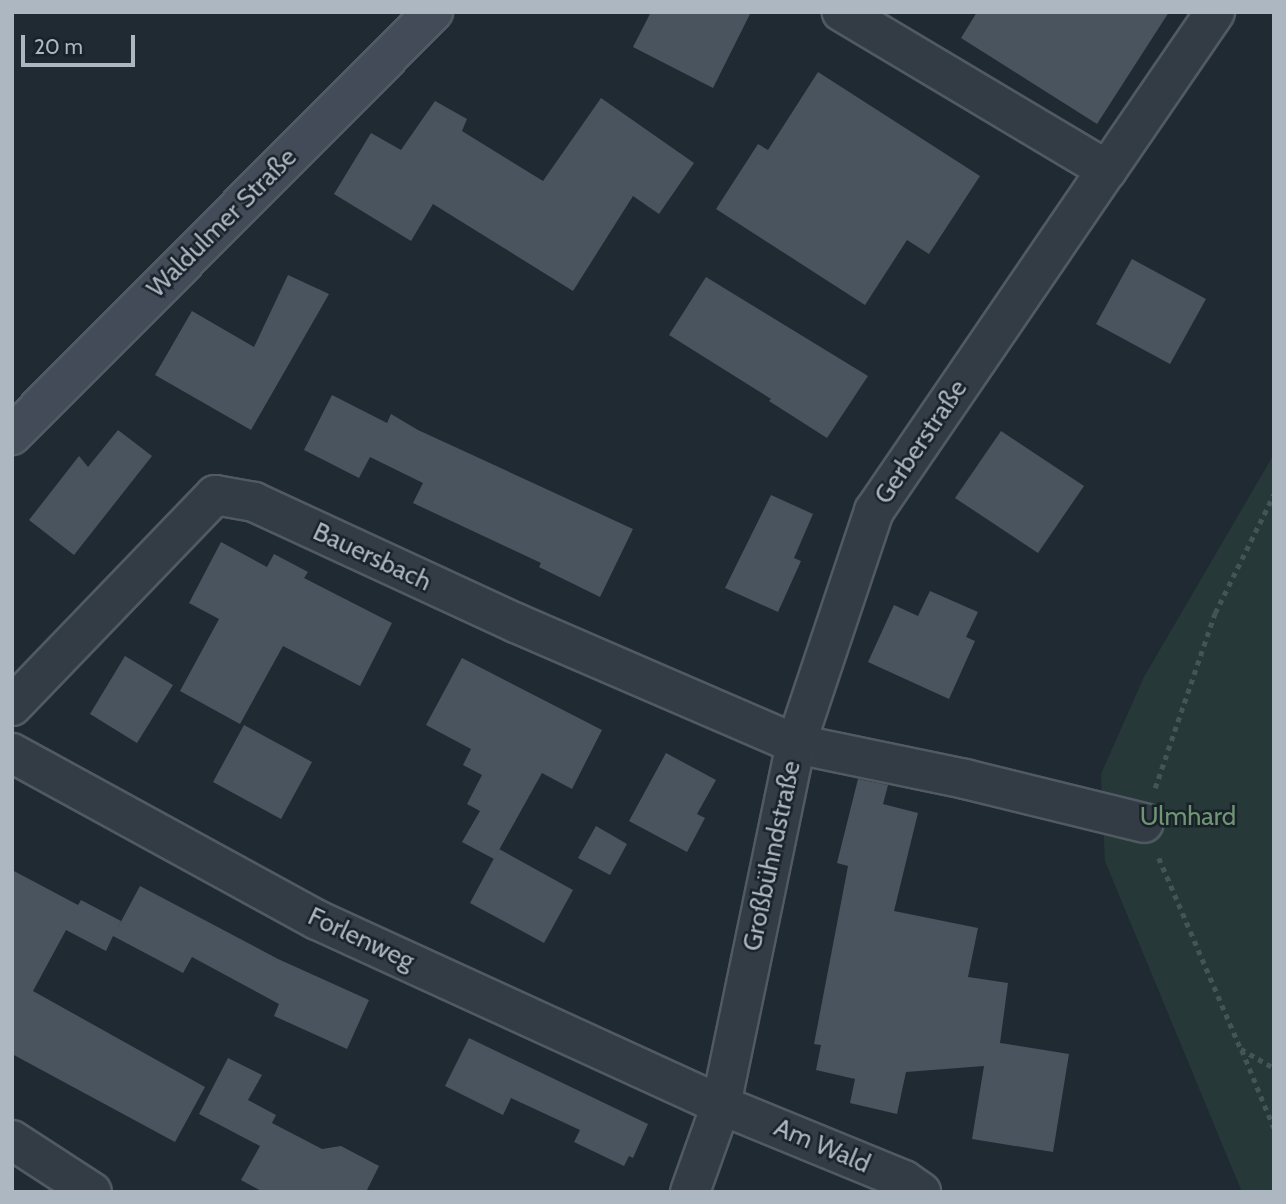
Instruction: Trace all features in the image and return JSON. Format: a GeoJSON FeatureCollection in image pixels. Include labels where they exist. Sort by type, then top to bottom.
{"type":"FeatureCollection","features":[{"type":"Feature","properties":{"kind":"street","name":"Waldulmer Straße"},"geometry":{"type":"LineString","coordinates":[[12,435],[433,12]]}},
{"type":"Feature","properties":{"kind":"street","name":"Gerberstraße"},"geometry":{"type":"LineString","coordinates":[[796,744],[874,511],[1215,12]]}},
{"type":"Feature","properties":{"kind":"street"},"geometry":{"type":"LineString","coordinates":[[862,17],[1107,170]]}},
{"type":"Feature","properties":{"kind":"street","name":"Bauersbach"},"geometry":{"type":"LineString","coordinates":[[12,706],[215,495],[254,502],[516,623],[796,744]]}},
{"type":"Feature","properties":{"kind":"street","name":"Großbühndstraße"},"geometry":{"type":"LineString","coordinates":[[690,1192],[721,1105],[796,744],[965,779],[1144,823]]}},
{"type":"Feature","properties":{"kind":"street","name":"Forlenweg"},"geometry":{"type":"LineString","coordinates":[[12,753],[317,920],[721,1105]]}},
{"type":"Feature","properties":{"kind":"street","name":"Am Wald"},"geometry":{"type":"LineString","coordinates":[[721,1105],[904,1180],[921,1192]]}},
{"type":"Feature","properties":{"kind":"street"},"geometry":{"type":"LineString","coordinates":[[12,1140],[92,1192]]}},
{"type":"Feature","properties":{"kind":"path"},"geometry":{"type":"LineString","coordinates":[[1274,494],[1215,614],[1144,823],[1274,1128]]}},
{"type":"Feature","properties":{"kind":"path"},"geometry":{"type":"LineString","coordinates":[[1241,1049],[1274,1068]]}},
{"type":"Feature","properties":{"kind":"green space","name":"Ulmhard"},"geometry":{"type":"Polygon","coordinates":[[[1274,454],[1274,1192],[1242,1192],[1105,861],[1101,774],[1144,677],[1274,454]]]}},
{"type":"Feature","properties":{"kind":"building"},"geometry":{"type":"Polygon","coordinates":[[[651,12],[751,12],[713,88],[633,47],[651,12]]]}},
{"type":"Feature","properties":{"kind":"building"},"geometry":{"type":"Polygon","coordinates":[[[977,12],[1169,12],[1097,124],[961,38],[977,12]]]}},
{"type":"Feature","properties":{"kind":"building"},"geometry":{"type":"Polygon","coordinates":[[[818,72],[980,176],[929,254],[907,240],[865,305],[716,209],[758,144],[768,150],[818,72]]]}},
{"type":"Feature","properties":{"kind":"building"},"geometry":{"type":"Polygon","coordinates":[[[601,98],[694,163],[659,214],[633,196],[573,291],[433,204],[411,241],[334,194],[371,133],[401,150],[435,101],[467,119],[462,131],[543,181],[601,98]]]}},
{"type":"Feature","properties":{"kind":"building"},"geometry":{"type":"Polygon","coordinates":[[[1132,259],[1206,299],[1170,364],[1096,324],[1132,259]]]}},
{"type":"Feature","properties":{"kind":"building"},"geometry":{"type":"Polygon","coordinates":[[[288,275],[329,294],[251,430],[155,375],[192,311],[254,347],[288,275]]]}},
{"type":"Feature","properties":{"kind":"building"},"geometry":{"type":"Polygon","coordinates":[[[706,277],[868,376],[827,438],[669,335],[706,277]]]}},
{"type":"Feature","properties":{"kind":"building"},"geometry":{"type":"Polygon","coordinates":[[[332,395],[387,423],[391,414],[418,430],[633,529],[600,597],[539,567],[541,563],[413,503],[423,483],[370,457],[359,478],[304,450],[332,395]]]}},
{"type":"Feature","properties":{"kind":"building"},"geometry":{"type":"Polygon","coordinates":[[[118,430],[152,456],[74,555],[29,520],[79,456],[88,467],[118,430]]]}},
{"type":"Feature","properties":{"kind":"building"},"geometry":{"type":"Polygon","coordinates":[[[1001,431],[1084,486],[1038,553],[955,498],[1001,431]]]}},
{"type":"Feature","properties":{"kind":"building"},"geometry":{"type":"Polygon","coordinates":[[[771,495],[813,514],[794,558],[801,561],[778,612],[725,588],[771,495]]]}},
{"type":"Feature","properties":{"kind":"building"},"geometry":{"type":"Polygon","coordinates":[[[221,542],[267,567],[274,554],[308,572],[304,578],[392,623],[360,686],[283,646],[240,724],[180,691],[219,619],[189,603],[221,542]]]}},
{"type":"Feature","properties":{"kind":"building"},"geometry":{"type":"Polygon","coordinates":[[[930,591],[978,612],[966,637],[975,641],[949,699],[868,662],[894,605],[918,616],[930,591]]]}},
{"type":"Feature","properties":{"kind":"building"},"geometry":{"type":"Polygon","coordinates":[[[125,656],[173,685],[137,743],[90,714],[125,656]]]}},
{"type":"Feature","properties":{"kind":"building"},"geometry":{"type":"Polygon","coordinates":[[[462,658],[602,730],[572,789],[542,773],[494,859],[462,842],[480,811],[467,804],[482,775],[463,765],[471,749],[426,725],[462,658]]]}},
{"type":"Feature","properties":{"kind":"building"},"geometry":{"type":"Polygon","coordinates":[[[244,725],[312,762],[281,819],[213,782],[244,725]]]}},
{"type":"Feature","properties":{"kind":"building"},"geometry":{"type":"Polygon","coordinates":[[[666,753],[716,780],[697,814],[705,818],[687,852],[629,821],[666,753]]]}},
{"type":"Feature","properties":{"kind":"building"},"geometry":{"type":"Polygon","coordinates":[[[858,779],[888,785],[883,804],[918,813],[894,911],[978,928],[968,977],[1008,983],[1000,1043],[1069,1054],[1053,1152],[972,1139],[984,1066],[906,1072],[897,1114],[850,1103],[855,1079],[816,1070],[821,1045],[814,1044],[848,866],[837,863],[858,779]]]}},
{"type":"Feature","properties":{"kind":"building"},"geometry":{"type":"Polygon","coordinates":[[[596,826],[627,844],[610,875],[578,858],[596,826]]]}},
{"type":"Feature","properties":{"kind":"building"},"geometry":{"type":"Polygon","coordinates":[[[499,849],[573,890],[544,943],[470,903],[499,849]]]}},
{"type":"Feature","properties":{"kind":"building"},"geometry":{"type":"Polygon","coordinates":[[[12,870],[78,905],[81,900],[121,921],[117,929],[140,886],[278,959],[369,1000],[347,1049],[274,1016],[279,1004],[192,957],[183,973],[113,936],[106,951],[66,930],[33,991],[205,1087],[175,1142],[12,1054],[12,870]]]}},
{"type":"Feature","properties":{"kind":"building"},"geometry":{"type":"Polygon","coordinates":[[[469,1038],[648,1124],[633,1158],[629,1156],[624,1166],[574,1142],[580,1130],[511,1098],[503,1115],[445,1086],[469,1038]]]}},
{"type":"Feature","properties":{"kind":"building"},"geometry":{"type":"Polygon","coordinates":[[[228,1058],[262,1075],[248,1100],[276,1115],[272,1123],[322,1149],[341,1146],[379,1166],[366,1192],[263,1192],[241,1180],[260,1146],[199,1114],[228,1058]]]}}]}
